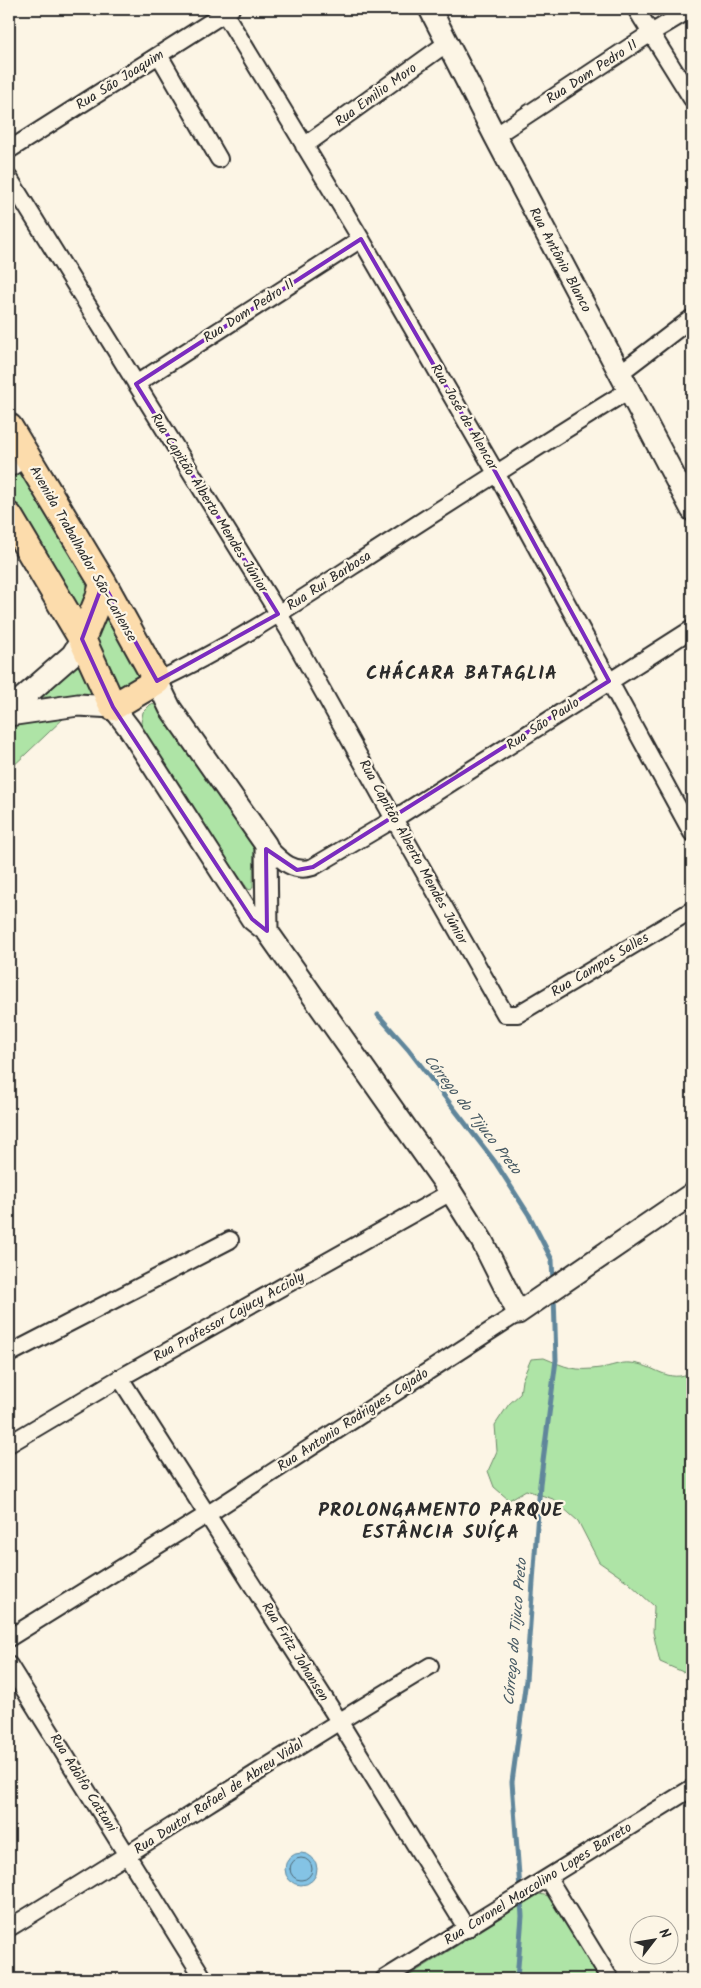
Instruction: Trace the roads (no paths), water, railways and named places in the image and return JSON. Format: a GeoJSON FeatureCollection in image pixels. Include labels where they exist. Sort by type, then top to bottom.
{"type":"FeatureCollection","features":[{"type":"Feature","properties":{"kind":"main road","name":"Avenida Trabalhador São-Carlense"},"geometry":{"type":"LineString","coordinates":[[9,427],[17,459],[103,583],[157,681]]}},
{"type":"Feature","properties":{"kind":"main road"},"geometry":{"type":"LineString","coordinates":[[9,516],[82,639],[113,707]]}},
{"type":"Feature","properties":{"kind":"main road"},"geometry":{"type":"LineString","coordinates":[[82,639],[103,583]]}},
{"type":"Feature","properties":{"kind":"main road","name":"Rua Rui Barbosa"},"geometry":{"type":"LineString","coordinates":[[113,707],[157,681]]}},
{"type":"Feature","properties":{"kind":"street","name":"Rua Antônio Blanco"},"geometry":{"type":"LineString","coordinates":[[430,9],[692,510]]}},
{"type":"Feature","properties":{"kind":"street"},"geometry":{"type":"LineString","coordinates":[[636,9],[692,99]]}},
{"type":"Feature","properties":{"kind":"street","name":"Rua Dom Pedro II"},"geometry":{"type":"LineString","coordinates":[[495,136],[651,33],[691,9]]}},
{"type":"Feature","properties":{"kind":"street","name":"Rua São Joaquim"},"geometry":{"type":"LineString","coordinates":[[9,150],[226,10]]}},
{"type":"Feature","properties":{"kind":"street","name":"Rua José de Alencar"},"geometry":{"type":"LineString","coordinates":[[226,10],[496,473],[692,833]]}},
{"type":"Feature","properties":{"kind":"street","name":"Rua Emilio Moro"},"geometry":{"type":"LineString","coordinates":[[304,146],[448,43]]}},
{"type":"Feature","properties":{"kind":"street"},"geometry":{"type":"LineString","coordinates":[[159,55],[219,159]]}},
{"type":"Feature","properties":{"kind":"street","name":"Rua Capitão Alberto Mendes Júnior"},"geometry":{"type":"LineString","coordinates":[[9,178],[288,629],[505,1014]]}},
{"type":"Feature","properties":{"kind":"street","name":"Rua Dom Pedro II"},"geometry":{"type":"LineString","coordinates":[[136,384],[361,239]]}},
{"type":"Feature","properties":{"kind":"street","name":"Rua Rui Barbosa"},"geometry":{"type":"LineString","coordinates":[[157,681],[278,614],[496,473],[624,381],[692,318]]}},
{"type":"Feature","properties":{"kind":"street","name":"Rua São Paulo"},"geometry":{"type":"LineString","coordinates":[[266,845],[288,865],[297,870],[313,867],[394,819],[692,629]]}},
{"type":"Feature","properties":{"kind":"street"},"geometry":{"type":"LineString","coordinates":[[9,710],[72,655],[82,639]]}},
{"type":"Feature","properties":{"kind":"street"},"geometry":{"type":"LineString","coordinates":[[157,681],[170,708],[266,845],[266,931]]}},
{"type":"Feature","properties":{"kind":"street"},"geometry":{"type":"LineString","coordinates":[[9,715],[78,705],[113,707],[129,728],[252,919],[266,931],[451,1192],[522,1310]]}},
{"type":"Feature","properties":{"kind":"street","name":"Rua Campos Salles"},"geometry":{"type":"LineString","coordinates":[[505,1014],[518,1014],[692,910]]}},
{"type":"Feature","properties":{"kind":"street","name":"Rua Professor Cajucy Accioly"},"geometry":{"type":"LineString","coordinates":[[9,1444],[120,1378],[451,1192]]}},
{"type":"Feature","properties":{"kind":"street","name":"Rua Antonio Rodrigues Cajado"},"geometry":{"type":"LineString","coordinates":[[9,1638],[208,1514],[522,1310],[692,1194]]}},
{"type":"Feature","properties":{"kind":"street"},"geometry":{"type":"LineString","coordinates":[[9,1354],[230,1240]]}},
{"type":"Feature","properties":{"kind":"street","name":"Rua Fritz Johansen"},"geometry":{"type":"LineString","coordinates":[[120,1378],[473,1925]]}},
{"type":"Feature","properties":{"kind":"street","name":"Rua Adolfo Cattani"},"geometry":{"type":"LineString","coordinates":[[9,1665],[204,1979]]}},
{"type":"Feature","properties":{"kind":"street","name":"Rua Doutor Rafael de Abreu Vidal"},"geometry":{"type":"LineString","coordinates":[[9,1928],[128,1855],[339,1720],[430,1666]]}},
{"type":"Feature","properties":{"kind":"street","name":"Rua Coronel Marcolino Lopes Barreto"},"geometry":{"type":"LineString","coordinates":[[384,1979],[692,1788]]}},
{"type":"Feature","properties":{"kind":"street"},"geometry":{"type":"LineString","coordinates":[[544,1880],[610,1979]]}},
{"type":"Feature","properties":{"kind":"water"},"geometry":{"type":"Polygon","coordinates":[[[301,1853],[312,1858],[317,1869],[312,1880],[301,1885],[290,1880],[285,1869],[290,1858],[301,1853]]]}},
{"type":"Feature","properties":{"kind":"waterway","name":"Córrego do Tijuco Preto"},"geometry":{"type":"LineString","coordinates":[[378,1015],[408,1049],[495,1162],[529,1215],[552,1260],[553,1282]]}},
{"type":"Feature","properties":{"kind":"waterway","name":"Córrego do Tijuco Preto"},"geometry":{"type":"LineString","coordinates":[[517,1979],[522,1916],[512,1782],[526,1680],[540,1484],[556,1360],[554,1295]]}},
{"type":"Feature","properties":{"kind":"district","name":"CHÁCARA BATAGLIA"},"geometry":{"type":"Point","coordinates":[462,674]}},
{"type":"Feature","properties":{"kind":"district","name":"PROLONGAMENTO PARQUE ESTÂNCIA SUÍÇA"},"geometry":{"type":"Point","coordinates":[441,1522]}}]}
